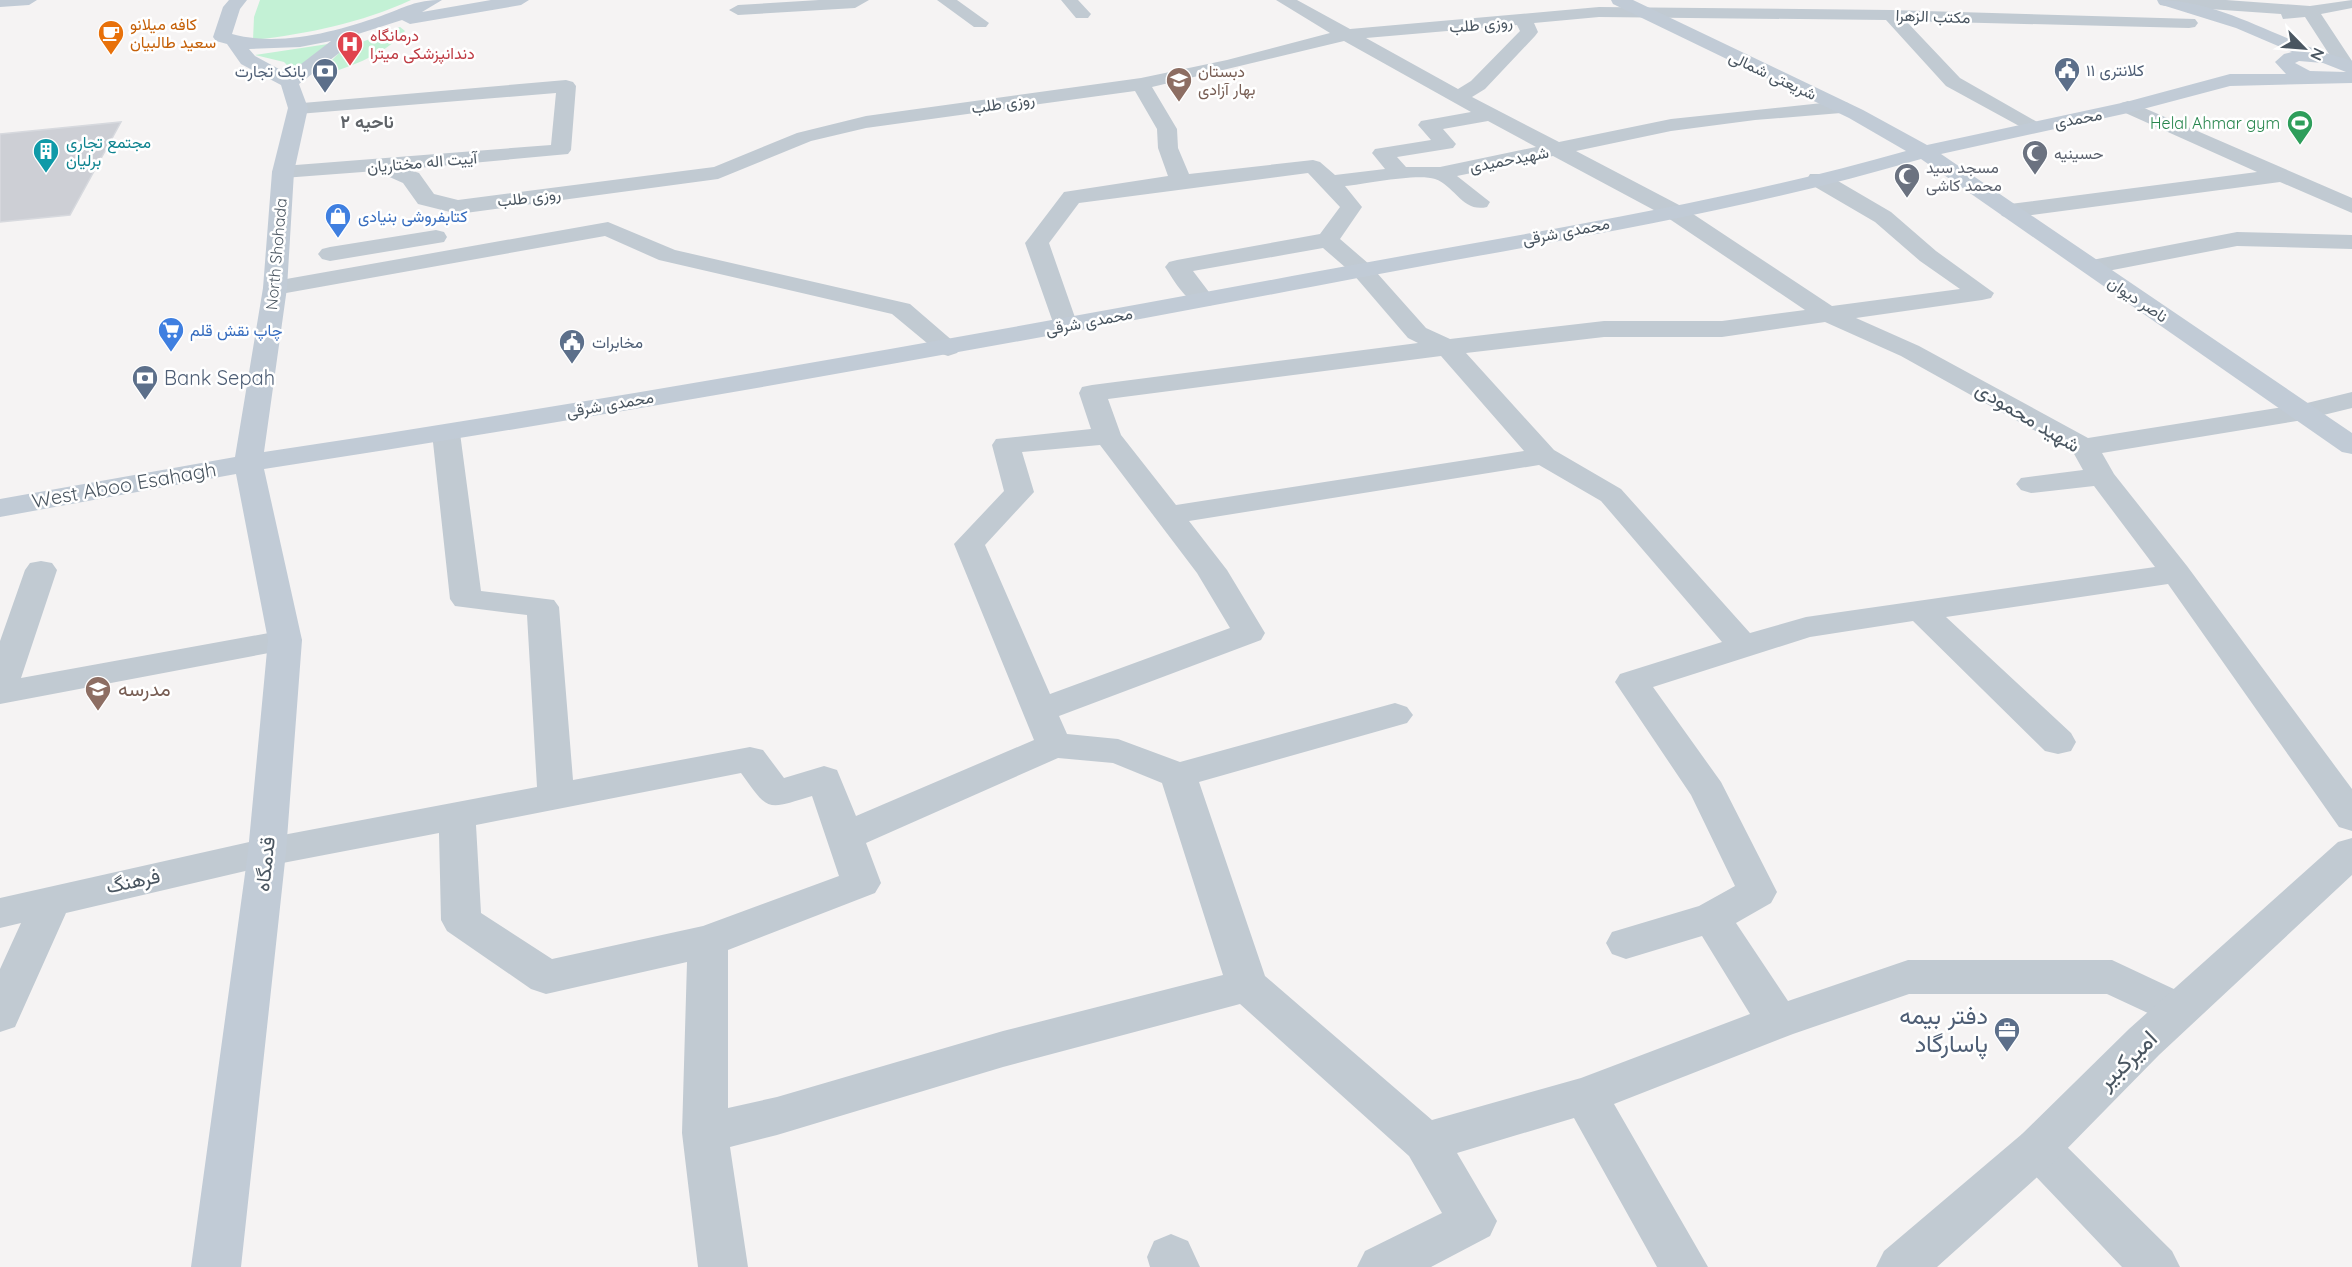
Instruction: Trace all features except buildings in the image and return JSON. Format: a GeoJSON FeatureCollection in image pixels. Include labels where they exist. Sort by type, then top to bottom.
{"type":"FeatureCollection","features":[{"type":"Feature","properties":{"kind":"main road"},"geometry":{"type":"LineString","coordinates":[[0,2],[29,0]]}},
{"type":"Feature","properties":{"kind":"main road"},"geometry":{"type":"LineString","coordinates":[[239,0],[232,7],[222,37],[251,45],[305,41],[362,28],[434,0]]}},
{"type":"Feature","properties":{"kind":"main road"},"geometry":{"type":"LineString","coordinates":[[387,20],[402,21],[521,0]]}},
{"type":"Feature","properties":{"kind":"main road","name":"شریعتی شمالی"},"geometry":{"type":"LineString","coordinates":[[1619,0],[1848,111],[1924,152]]}},
{"type":"Feature","properties":{"kind":"main road"},"geometry":{"type":"LineString","coordinates":[[2165,0],[2189,23],[2210,35],[2216,30],[2241,24]]}},
{"type":"Feature","properties":{"kind":"main road"},"geometry":{"type":"LineString","coordinates":[[2165,0],[2241,24],[2351,73]]}},
{"type":"Feature","properties":{"kind":"main road"},"geometry":{"type":"LineString","coordinates":[[289,82],[362,28]]}},
{"type":"Feature","properties":{"kind":"main road"},"geometry":{"type":"LineString","coordinates":[[236,42],[248,60],[289,82],[298,108]]}},
{"type":"Feature","properties":{"kind":"main road"},"geometry":{"type":"LineString","coordinates":[[2265,57],[2314,76],[2351,73]]}},
{"type":"Feature","properties":{"kind":"main road","name":"محمدی"},"geometry":{"type":"LineString","coordinates":[[2230,80],[2246,69],[2285,64],[2285,60],[2293,57],[2321,58]]}},
{"type":"Feature","properties":{"kind":"main road","name":"محمدی"},"geometry":{"type":"LineString","coordinates":[[1924,152],[2128,108],[2230,80],[2270,81],[2314,76]]}},
{"type":"Feature","properties":{"kind":"main road","name":"North Shohada"},"geometry":{"type":"LineString","coordinates":[[248,463],[275,288],[283,172],[298,108]]}},
{"type":"Feature","properties":{"kind":"main road"},"geometry":{"type":"LineString","coordinates":[[1848,111],[1912,124]]}},
{"type":"Feature","properties":{"kind":"main road"},"geometry":{"type":"LineString","coordinates":[[1935,129],[1986,139]]}},
{"type":"Feature","properties":{"kind":"main road","name":"محمدی شرقی"},"geometry":{"type":"LineString","coordinates":[[248,463],[446,433],[948,348],[1673,211],[1851,173],[1924,152]]}},
{"type":"Feature","properties":{"kind":"main road","name":"ناصر دیوان"},"geometry":{"type":"LineString","coordinates":[[1924,152],[2352,446]]}},
{"type":"Feature","properties":{"kind":"main road","name":"West Aboo Esahagh"},"geometry":{"type":"LineString","coordinates":[[0,508],[248,463]]}},
{"type":"Feature","properties":{"kind":"main road","name":"قدمگاه"},"geometry":{"type":"LineString","coordinates":[[216,1267],[267,852],[285,640],[248,463]]}},
{"type":"Feature","properties":{"kind":"street"},"geometry":{"type":"LineString","coordinates":[[738,10],[855,3],[861,0]]}},
{"type":"Feature","properties":{"kind":"street"},"geometry":{"type":"LineString","coordinates":[[945,0],[980,23]]}},
{"type":"Feature","properties":{"kind":"street"},"geometry":{"type":"LineString","coordinates":[[1069,0],[1082,14]]}},
{"type":"Feature","properties":{"kind":"street","name":"شهید محمودی"},"geometry":{"type":"LineString","coordinates":[[1284,0],[1458,97],[1560,149],[1673,211],[1827,314],[1910,351],[2014,406],[2084,447],[2102,477],[2176,573],[2352,817]]}},
{"type":"Feature","properties":{"kind":"street"},"geometry":{"type":"LineString","coordinates":[[2165,0],[2310,11]]}},
{"type":"Feature","properties":{"kind":"street"},"geometry":{"type":"LineString","coordinates":[[2241,24],[2352,3]]}},
{"type":"Feature","properties":{"kind":"street"},"geometry":{"type":"LineString","coordinates":[[2310,11],[2351,73]]}},
{"type":"Feature","properties":{"kind":"street","name":"روزی طلب"},"geometry":{"type":"LineString","coordinates":[[382,166],[411,178],[426,199],[458,207],[718,173],[804,137],[866,122],[1141,84],[1230,65],[1310,42],[1346,35],[1599,12],[1641,12]]}},
{"type":"Feature","properties":{"kind":"street","name":"مکتب الزهرا"},"geometry":{"type":"LineString","coordinates":[[1641,12],[1892,15],[2189,23]]}},
{"type":"Feature","properties":{"kind":"street"},"geometry":{"type":"LineString","coordinates":[[1892,15],[1953,82],[2032,127]]}},
{"type":"Feature","properties":{"kind":"street"},"geometry":{"type":"LineString","coordinates":[[1458,97],[1478,85],[1529,32],[1524,20]]}},
{"type":"Feature","properties":{"kind":"street"},"geometry":{"type":"LineString","coordinates":[[1141,84],[1167,129],[1168,148],[1181,181]]}},
{"type":"Feature","properties":{"kind":"street","name":"آییت اله مختاریان"},"geometry":{"type":"LineString","coordinates":[[283,172],[382,166],[561,150],[566,86],[298,108]]}},
{"type":"Feature","properties":{"kind":"street"},"geometry":{"type":"LineString","coordinates":[[2128,108],[2352,206]]}},
{"type":"Feature","properties":{"kind":"street","name":"شهیدحمیدی"},"geometry":{"type":"LineString","coordinates":[[1330,182],[1400,173],[1440,173],[1671,125],[1755,114],[1848,111]]}},
{"type":"Feature","properties":{"kind":"street"},"geometry":{"type":"LineString","coordinates":[[1400,173],[1382,153],[1446,144],[1428,125],[1492,114]]}},
{"type":"Feature","properties":{"kind":"street"},"geometry":{"type":"LineString","coordinates":[[1065,326],[1037,243],[1072,197],[1181,181],[1313,166],[1351,207],[1328,240],[1177,267],[1203,300]]}},
{"type":"Feature","properties":{"kind":"street"},"geometry":{"type":"LineString","coordinates":[[1440,173],[1479,202]]}},
{"type":"Feature","properties":{"kind":"street"},"geometry":{"type":"LineString","coordinates":[[2010,211],[2283,175]]}},
{"type":"Feature","properties":{"kind":"street"},"geometry":{"type":"LineString","coordinates":[[1040,710],[1249,633],[1211,570],[1108,436],[1092,393],[1604,329],[1722,329],[1982,293],[1928,256],[1883,217],[1818,179]]}},
{"type":"Feature","properties":{"kind":"street"},"geometry":{"type":"LineString","coordinates":[[577,216],[584,191]]}},
{"type":"Feature","properties":{"kind":"street"},"geometry":{"type":"LineString","coordinates":[[330,254],[577,216],[667,255],[901,309],[948,348]]}},
{"type":"Feature","properties":{"kind":"street"},"geometry":{"type":"LineString","coordinates":[[275,288],[608,230]]}},
{"type":"Feature","properties":{"kind":"street"},"geometry":{"type":"LineString","coordinates":[[2092,267],[2237,239],[2352,242]]}},
{"type":"Feature","properties":{"kind":"street"},"geometry":{"type":"LineString","coordinates":[[1328,240],[1361,269],[1417,333],[1447,347],[1544,456],[1611,495],[1743,646]]}},
{"type":"Feature","properties":{"kind":"street"},"geometry":{"type":"LineString","coordinates":[[2084,447],[2303,411],[2352,399]]}},
{"type":"Feature","properties":{"kind":"street"},"geometry":{"type":"LineString","coordinates":[[446,433],[466,599],[543,607],[556,796]]}},
{"type":"Feature","properties":{"kind":"street"},"geometry":{"type":"LineString","coordinates":[[1054,745],[969,544],[1019,492],[1006,445],[1108,436]]}},
{"type":"Feature","properties":{"kind":"street"},"geometry":{"type":"LineString","coordinates":[[1169,515],[1544,456]]}},
{"type":"Feature","properties":{"kind":"street"},"geometry":{"type":"LineString","coordinates":[[2031,484],[2102,477]]}},
{"type":"Feature","properties":{"kind":"street"},"geometry":{"type":"LineString","coordinates":[[41,570],[0,691],[285,640]]}},
{"type":"Feature","properties":{"kind":"street"},"geometry":{"type":"LineString","coordinates":[[1626,943],[1712,918],[1757,892],[1708,791],[1632,682],[1806,627],[2176,573]]}},
{"type":"Feature","properties":{"kind":"street"},"geometry":{"type":"LineString","coordinates":[[1920,610],[2058,742]]}},
{"type":"Feature","properties":{"kind":"street"},"geometry":{"type":"LineString","coordinates":[[457,815],[461,920],[546,976],[708,941],[861,884],[844,837],[1054,745],[1118,751],[1178,775],[1395,715]]}},
{"type":"Feature","properties":{"kind":"street","name":"فرهنگ"},"geometry":{"type":"LineString","coordinates":[[0,913],[52,899],[267,852],[750,759],[776,794],[824,779],[844,837]]}},
{"type":"Feature","properties":{"kind":"street"},"geometry":{"type":"LineString","coordinates":[[1178,775],[1247,985],[1425,1142],[1473,1221],[1382,1267]]}},
{"type":"Feature","properties":{"kind":"street","name":"امیرکبیر"},"geometry":{"type":"LineString","coordinates":[[1901,1267],[2038,1148],[2178,1010],[2352,852]]}},
{"type":"Feature","properties":{"kind":"street"},"geometry":{"type":"LineString","coordinates":[[0,1015],[52,899]]}},
{"type":"Feature","properties":{"kind":"street"},"geometry":{"type":"LineString","coordinates":[[1712,918],[1778,1022]]}},
{"type":"Feature","properties":{"kind":"street"},"geometry":{"type":"LineString","coordinates":[[708,941],[705,1133],[723,1267]]}},
{"type":"Feature","properties":{"kind":"street"},"geometry":{"type":"LineString","coordinates":[[1425,1142],[1585,1096],[1778,1022],[1908,976],[2112,977],[2178,1010]]}},
{"type":"Feature","properties":{"kind":"street"},"geometry":{"type":"LineString","coordinates":[[705,1133],[777,1116],[1004,1049],[1247,985]]}},
{"type":"Feature","properties":{"kind":"street"},"geometry":{"type":"LineString","coordinates":[[1585,1096],[1683,1267]]}},
{"type":"Feature","properties":{"kind":"street"},"geometry":{"type":"LineString","coordinates":[[2038,1148],[2155,1267]]}},
{"type":"Feature","properties":{"kind":"green space"},"geometry":{"type":"Polygon","coordinates":[[[260,0],[411,0],[373,15],[334,26],[253,40],[254,17],[260,0]]]}},
{"type":"Feature","properties":{"kind":"green space"},"geometry":{"type":"Polygon","coordinates":[[[400,27],[405,31],[386,48],[351,66],[313,79],[342,50],[400,27]]]}},
{"type":"Feature","properties":{"kind":"green space"},"geometry":{"type":"Polygon","coordinates":[[[328,44],[293,71],[284,62],[255,55],[328,44]]]}},
{"type":"Feature","properties":{"kind":"place","name":"کافه میلانو سعید طالبیان"},"geometry":{"type":"Point","coordinates":[111,56]}},
{"type":"Feature","properties":{"kind":"place","name":"درمانگاه دندانپزشکی میترا"},"geometry":{"type":"Point","coordinates":[350,67]}},
{"type":"Feature","properties":{"kind":"place","name":"کلانتری ۱۱"},"geometry":{"type":"Point","coordinates":[2067,93]}},
{"type":"Feature","properties":{"kind":"place","name":"بانک تجارت"},"geometry":{"type":"Point","coordinates":[325,94]}},
{"type":"Feature","properties":{"kind":"place","name":"دبستان بهار آزادی"},"geometry":{"type":"Point","coordinates":[1179,103]}},
{"type":"Feature","properties":{"kind":"place","name":"Helal Ahmar gym"},"geometry":{"type":"Point","coordinates":[2300,146]}},
{"type":"Feature","properties":{"kind":"place","name":"مجتمع تجاری برلیان"},"geometry":{"type":"Point","coordinates":[46,174]}},
{"type":"Feature","properties":{"kind":"place","name":"حسینیه"},"geometry":{"type":"Point","coordinates":[2035,176]}},
{"type":"Feature","properties":{"kind":"place","name":"مسجد سید محمد کاشی"},"geometry":{"type":"Point","coordinates":[1907,199]}},
{"type":"Feature","properties":{"kind":"place","name":"کتابفروشی بنیادی"},"geometry":{"type":"Point","coordinates":[338,239]}},
{"type":"Feature","properties":{"kind":"place","name":"چاپ نقش قلم"},"geometry":{"type":"Point","coordinates":[171,353]}},
{"type":"Feature","properties":{"kind":"place","name":"مخابرات"},"geometry":{"type":"Point","coordinates":[572,365]}},
{"type":"Feature","properties":{"kind":"place","name":"Bank Sepah"},"geometry":{"type":"Point","coordinates":[145,401]}},
{"type":"Feature","properties":{"kind":"place","name":"مدرسه"},"geometry":{"type":"Point","coordinates":[98,712]}},
{"type":"Feature","properties":{"kind":"place","name":"دفتر بیمه پاسارگاد"},"geometry":{"type":"Point","coordinates":[2007,1053]}},
{"type":"Feature","properties":{"kind":"district","name":"ناحیه ۲"},"geometry":{"type":"Point","coordinates":[367,122]}}]}
